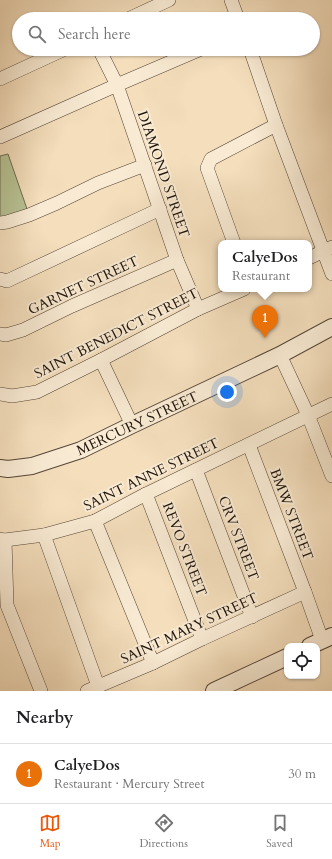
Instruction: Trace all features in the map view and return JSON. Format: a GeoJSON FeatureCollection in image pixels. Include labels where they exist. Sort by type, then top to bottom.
{"type":"FeatureCollection","features":[{"type":"Feature","properties":{"kind":"street"},"geometry":{"type":"LineString","coordinates":[[231,0],[235,12]]}},
{"type":"Feature","properties":{"kind":"street"},"geometry":{"type":"LineString","coordinates":[[142,12],[164,1]]}},
{"type":"Feature","properties":{"kind":"street"},"geometry":{"type":"LineString","coordinates":[[0,79],[50,56]]}},
{"type":"Feature","properties":{"kind":"street","name":"DIAMOND STREET"},"geometry":{"type":"LineString","coordinates":[[102,56],[117,85],[177,260],[198,310]]}},
{"type":"Feature","properties":{"kind":"street"},"geometry":{"type":"LineString","coordinates":[[0,137],[185,56]]}},
{"type":"Feature","properties":{"kind":"street"},"geometry":{"type":"LineString","coordinates":[[252,56],[276,125],[328,249],[332,274]]}},
{"type":"Feature","properties":{"kind":"street"},"geometry":{"type":"LineString","coordinates":[[233,240],[207,168],[210,159],[276,125]]}},
{"type":"Feature","properties":{"kind":"street"},"geometry":{"type":"LineString","coordinates":[[0,223],[30,215],[98,183],[145,165]]}},
{"type":"Feature","properties":{"kind":"street"},"geometry":{"type":"LineString","coordinates":[[0,279],[7,281],[160,209]]}},
{"type":"Feature","properties":{"kind":"street"},"geometry":{"type":"LineString","coordinates":[[312,257],[328,249]]}},
{"type":"Feature","properties":{"kind":"street","name":"GARNET STREET"},"geometry":{"type":"LineString","coordinates":[[0,334],[6,335],[23,330],[72,306],[177,260]]}},
{"type":"Feature","properties":{"kind":"street","name":"SAINT BENEDICT STREET"},"geometry":{"type":"LineString","coordinates":[[0,394],[12,396],[37,392],[198,310],[237,292]]}},
{"type":"Feature","properties":{"kind":"street","name":"MERCURY STREET"},"geometry":{"type":"LineString","coordinates":[[0,468],[8,469],[32,466],[81,450],[280,354],[332,327]]}},
{"type":"Feature","properties":{"kind":"street"},"geometry":{"type":"LineString","coordinates":[[280,354],[308,415],[332,476]]}},
{"type":"Feature","properties":{"kind":"street"},"geometry":{"type":"LineString","coordinates":[[101,360],[132,425]]}},
{"type":"Feature","properties":{"kind":"street","name":"SAINT ANNE STREET"},"geometry":{"type":"LineString","coordinates":[[3,540],[44,536],[95,521],[146,494],[332,404]]}},
{"type":"Feature","properties":{"kind":"street","name":"BMW STREET"},"geometry":{"type":"LineString","coordinates":[[249,445],[305,592],[321,641]]}},
{"type":"Feature","properties":{"kind":"street","name":"CRV STREET"},"geometry":{"type":"LineString","coordinates":[[196,470],[252,617]]}},
{"type":"Feature","properties":{"kind":"street","name":"REVO STREET"},"geometry":{"type":"LineString","coordinates":[[146,494],[202,639]]}},
{"type":"Feature","properties":{"kind":"street"},"geometry":{"type":"LineString","coordinates":[[95,521],[153,663]]}},
{"type":"Feature","properties":{"kind":"street"},"geometry":{"type":"LineString","coordinates":[[44,536],[93,689]]}},
{"type":"Feature","properties":{"kind":"street"},"geometry":{"type":"LineString","coordinates":[[3,540],[7,605],[41,691]]}},
{"type":"Feature","properties":{"kind":"street","name":"SAINT MARY STREET"},"geometry":{"type":"LineString","coordinates":[[93,689],[153,663],[305,592]]}},
{"type":"Feature","properties":{"kind":"street"},"geometry":{"type":"LineString","coordinates":[[214,691],[284,658]]}},
{"type":"Feature","properties":{"kind":"green space"},"geometry":{"type":"Polygon","coordinates":[[[8,154],[27,209],[0,218],[0,156],[8,154]]]}},
{"type":"Feature","properties":{"kind":"place","name":"CalyeDos"},"geometry":{"type":"Point","coordinates":[265,338]}}]}
